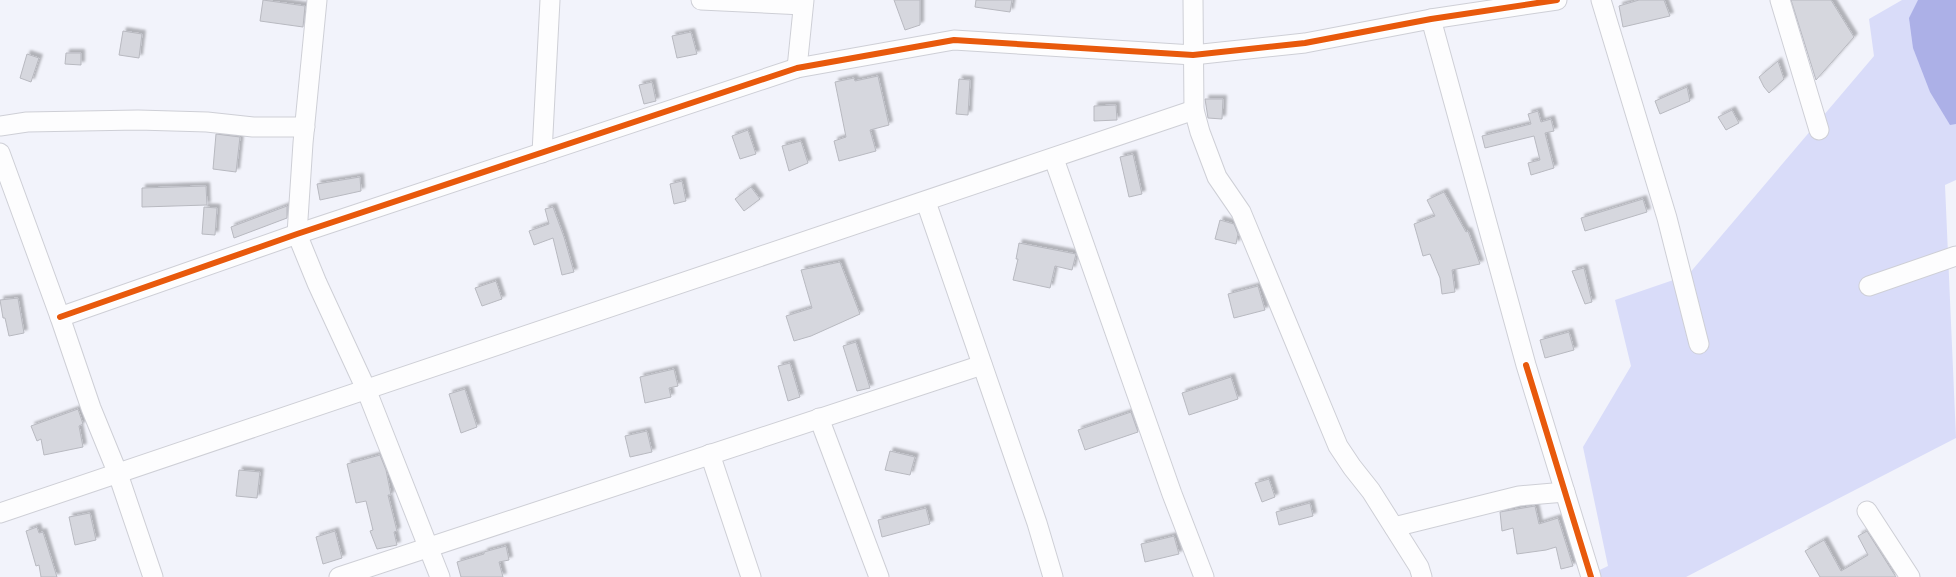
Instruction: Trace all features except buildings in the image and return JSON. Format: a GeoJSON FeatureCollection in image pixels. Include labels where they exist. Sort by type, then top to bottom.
{"type":"FeatureCollection","features":[{"type":"Feature","properties":{"kind":"street"},"geometry":{"type":"LineString","coordinates":[[317,0],[297,234],[317,283],[366,389],[440,577]]}},
{"type":"Feature","properties":{"kind":"street"},"geometry":{"type":"LineString","coordinates":[[542,153],[550,0]]}},
{"type":"Feature","properties":{"kind":"street"},"geometry":{"type":"LineString","coordinates":[[701,0],[804,3],[797,68]]}},
{"type":"Feature","properties":{"kind":"street"},"geometry":{"type":"LineString","coordinates":[[1193,0],[1194,110],[1200,132],[1217,177],[1241,212],[1338,446],[1371,491],[1419,567],[1422,577]]}},
{"type":"Feature","properties":{"kind":"street"},"geometry":{"type":"LineString","coordinates":[[60,317],[297,234],[797,68],[954,40],[1193,55],[1305,43],[1432,19],[1557,0]]}},
{"type":"Feature","properties":{"kind":"street"},"geometry":{"type":"LineString","coordinates":[[1601,0],[1667,218],[1699,344]]}},
{"type":"Feature","properties":{"kind":"street"},"geometry":{"type":"LineString","coordinates":[[1780,0],[1819,130]]}},
{"type":"Feature","properties":{"kind":"street"},"geometry":{"type":"LineString","coordinates":[[1432,19],[1526,365],[1591,577]]}},
{"type":"Feature","properties":{"kind":"street"},"geometry":{"type":"LineString","coordinates":[[0,513],[1054,159],[1194,110]]}},
{"type":"Feature","properties":{"kind":"street"},"geometry":{"type":"LineString","coordinates":[[0,126],[27,122],[138,120],[207,122],[253,127],[305,127]]}},
{"type":"Feature","properties":{"kind":"street"},"geometry":{"type":"LineString","coordinates":[[0,153],[60,317],[91,408],[118,474],[153,577]]}},
{"type":"Feature","properties":{"kind":"street"},"geometry":{"type":"LineString","coordinates":[[1054,159],[1172,494],[1204,577]]}},
{"type":"Feature","properties":{"kind":"street"},"geometry":{"type":"LineString","coordinates":[[926,202],[1037,522],[1053,577]]}},
{"type":"Feature","properties":{"kind":"street"},"geometry":{"type":"LineString","coordinates":[[1869,286],[1956,256]]}},
{"type":"Feature","properties":{"kind":"street"},"geometry":{"type":"LineString","coordinates":[[339,577],[982,365]]}},
{"type":"Feature","properties":{"kind":"street"},"geometry":{"type":"LineString","coordinates":[[819,418],[879,577]]}},
{"type":"Feature","properties":{"kind":"street"},"geometry":{"type":"LineString","coordinates":[[710,454],[751,577]]}},
{"type":"Feature","properties":{"kind":"street"},"geometry":{"type":"LineString","coordinates":[[1394,527],[1521,496],[1566,492]]}},
{"type":"Feature","properties":{"kind":"street"},"geometry":{"type":"LineString","coordinates":[[1867,511],[1910,577]]}},
{"type":"Feature","properties":{"kind":"shaded area"},"geometry":{"type":"Polygon","coordinates":[[[1902,0],[1956,0],[1956,180],[1945,185],[1956,438],[1686,577],[1585,577],[1608,566],[1583,447],[1631,366],[1615,300],[1688,275],[1874,56],[1869,19],[1902,0]]]}},
{"type":"Feature","properties":{"kind":"water"},"geometry":{"type":"Polygon","coordinates":[[[1918,0],[1956,0],[1956,124],[1950,125],[1930,92],[1913,48],[1909,18],[1918,0]]]}},
{"type":"Feature","properties":{"kind":"cycle path"},"geometry":{"type":"LineString","coordinates":[[60,317],[297,234],[797,68],[954,40],[1193,55],[1305,43],[1431,19],[1557,0]]}},
{"type":"Feature","properties":{"kind":"cycle path"},"geometry":{"type":"LineString","coordinates":[[1526,365],[1591,577]]}}]}
